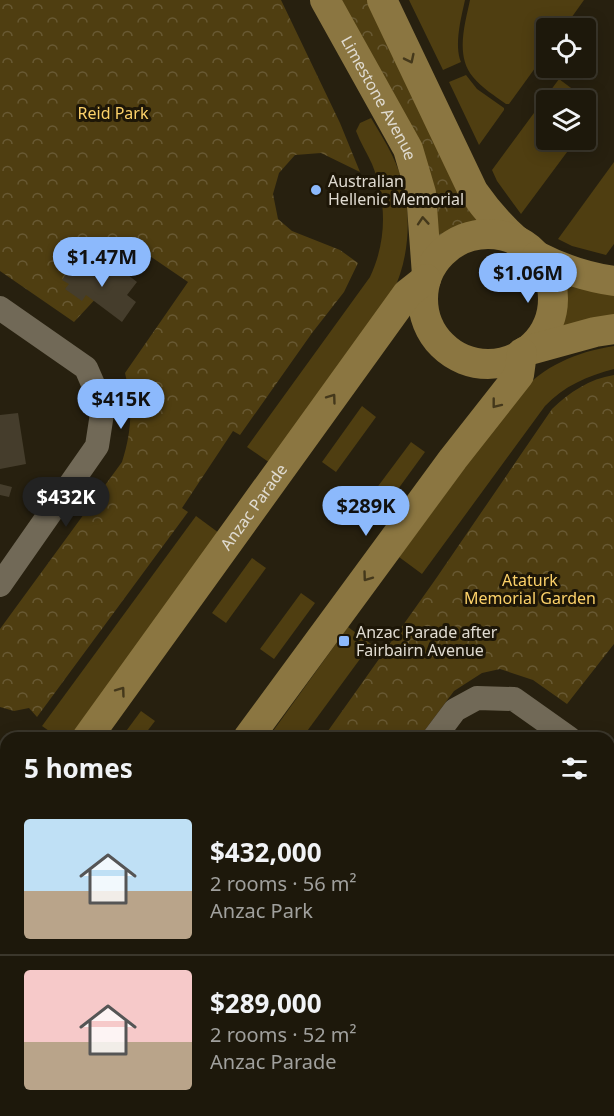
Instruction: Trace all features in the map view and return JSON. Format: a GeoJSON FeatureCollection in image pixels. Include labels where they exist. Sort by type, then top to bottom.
{"type":"FeatureCollection","features":[{"type":"Feature","properties":{"kind":"main road","name":"Limestone Avenue"},"geometry":{"type":"LineString","coordinates":[[325,0],[408,149],[421,193],[426,277]]}},
{"type":"Feature","properties":{"kind":"main road"},"geometry":{"type":"LineString","coordinates":[[252,732],[453,459],[519,375],[524,352],[544,331],[552,306],[550,280],[544,267],[499,225],[474,191],[382,0]]}},
{"type":"Feature","properties":{"kind":"main road"},"geometry":{"type":"LineString","coordinates":[[614,281],[557,267],[503,236],[487,234],[458,241],[445,250],[434,262],[426,277],[423,294],[423,310],[428,325],[437,339],[461,358],[477,363],[500,362],[524,352],[614,329]]}},
{"type":"Feature","properties":{"kind":"main road","name":"Anzac Parade"},"geometry":{"type":"LineString","coordinates":[[91,732],[400,303],[426,277]]}},
{"type":"Feature","properties":{"kind":"street"},"geometry":{"type":"LineString","coordinates":[[0,308],[86,368],[103,407],[97,446],[0,585]]}},
{"type":"Feature","properties":{"kind":"street"},"geometry":{"type":"LineString","coordinates":[[439,732],[455,710],[477,698],[514,699],[561,732]]}},
{"type":"Feature","properties":{"kind":"green space","name":"Reid Park"},"geometry":{"type":"Polygon","coordinates":[[[0,0],[281,0],[340,123],[360,172],[321,153],[295,155],[279,173],[273,194],[278,219],[292,231],[340,250],[358,263],[344,292],[240,435],[233,431],[182,508],[188,512],[37,717],[29,708],[14,711],[0,707],[0,629],[122,462],[128,440],[130,418],[125,373],[188,282],[141,250],[74,322],[0,271],[0,0]]]}},
{"type":"Feature","properties":{"kind":"green space"},"geometry":{"type":"Polygon","coordinates":[[[338,0],[368,0],[485,226],[458,232],[435,247],[338,0]]]}},
{"type":"Feature","properties":{"kind":"green space"},"geometry":{"type":"Polygon","coordinates":[[[409,0],[465,0],[458,40],[461,62],[443,70],[409,0]]]}},
{"type":"Feature","properties":{"kind":"green space"},"geometry":{"type":"Polygon","coordinates":[[[470,0],[584,0],[571,18],[536,18],[536,67],[509,104],[489,92],[467,69],[463,50],[470,0]]]}},
{"type":"Feature","properties":{"kind":"green space"},"geometry":{"type":"Polygon","coordinates":[[[466,75],[477,89],[504,108],[479,145],[449,82],[466,75]]]}},
{"type":"Feature","properties":{"kind":"green space"},"geometry":{"type":"Polygon","coordinates":[[[559,79],[574,90],[551,90],[559,79]]]}},
{"type":"Feature","properties":{"kind":"green space"},"geometry":{"type":"Polygon","coordinates":[[[536,110],[536,150],[569,150],[521,214],[497,181],[492,170],[536,110]]]}},
{"type":"Feature","properties":{"kind":"green space"},"geometry":{"type":"Polygon","coordinates":[[[371,118],[399,171],[407,206],[407,243],[399,278],[392,294],[270,463],[247,447],[370,277],[376,263],[383,221],[380,192],[372,164],[356,131],[360,123],[371,118]]]}},
{"type":"Feature","properties":{"kind":"green space"},"geometry":{"type":"Polygon","coordinates":[[[614,162],[614,244],[606,255],[572,246],[558,239],[614,162]]]}},
{"type":"Feature","properties":{"kind":"green space"},"geometry":{"type":"Polygon","coordinates":[[[559,281],[614,293],[614,321],[552,331],[559,309],[559,281]]]}},
{"type":"Feature","properties":{"kind":"green space"},"geometry":{"type":"Polygon","coordinates":[[[614,346],[614,369],[576,383],[545,406],[422,574],[399,557],[518,395],[528,385],[549,368],[574,356],[614,346]]]}},
{"type":"Feature","properties":{"kind":"green space","name":"Ataturk Memorial Garden"},"geometry":{"type":"Polygon","coordinates":[[[614,375],[614,644],[567,704],[533,680],[500,669],[482,673],[454,691],[423,732],[327,732],[552,409],[580,387],[614,375]]]}},
{"type":"Feature","properties":{"kind":"green space"},"geometry":{"type":"Polygon","coordinates":[[[362,406],[376,417],[336,472],[322,462],[362,406]]]}},
{"type":"Feature","properties":{"kind":"green space"},"geometry":{"type":"Polygon","coordinates":[[[411,442],[425,452],[385,507],[370,497],[411,442]]]}},
{"type":"Feature","properties":{"kind":"green space"},"geometry":{"type":"Polygon","coordinates":[[[196,516],[219,533],[73,732],[50,732],[42,726],[196,516]]]}},
{"type":"Feature","properties":{"kind":"green space"},"geometry":{"type":"Polygon","coordinates":[[[252,558],[266,568],[226,623],[212,613],[252,558]]]}},
{"type":"Feature","properties":{"kind":"green space"},"geometry":{"type":"Polygon","coordinates":[[[301,593],[315,603],[274,659],[260,649],[301,593]]]}},
{"type":"Feature","properties":{"kind":"green space"},"geometry":{"type":"Polygon","coordinates":[[[348,627],[371,644],[306,732],[272,732],[348,627]]]}},
{"type":"Feature","properties":{"kind":"green space"},"geometry":{"type":"Polygon","coordinates":[[[141,711],[155,721],[147,732],[125,732],[141,711]]]}},
{"type":"Feature","properties":{"kind":"building"},"geometry":{"type":"Polygon","coordinates":[[[78,258],[105,277],[114,264],[137,282],[127,295],[136,302],[122,322],[86,295],[82,301],[65,289],[69,284],[62,280],[78,258]]]}},
{"type":"Feature","properties":{"kind":"building"},"geometry":{"type":"Polygon","coordinates":[[[18,413],[26,464],[0,469],[0,415],[18,413]]]}},
{"type":"Feature","properties":{"kind":"building"},"geometry":{"type":"Polygon","coordinates":[[[0,484],[12,487],[9,497],[0,495],[0,484]]]}},
{"type":"Feature","properties":{"kind":"place","name":"Australian Hellenic Memorial"},"geometry":{"type":"Point","coordinates":[316,190]}},
{"type":"Feature","properties":{"kind":"place","name":"Anzac Parade after Fairbairn Avenue"},"geometry":{"type":"Point","coordinates":[344,641]}}]}
